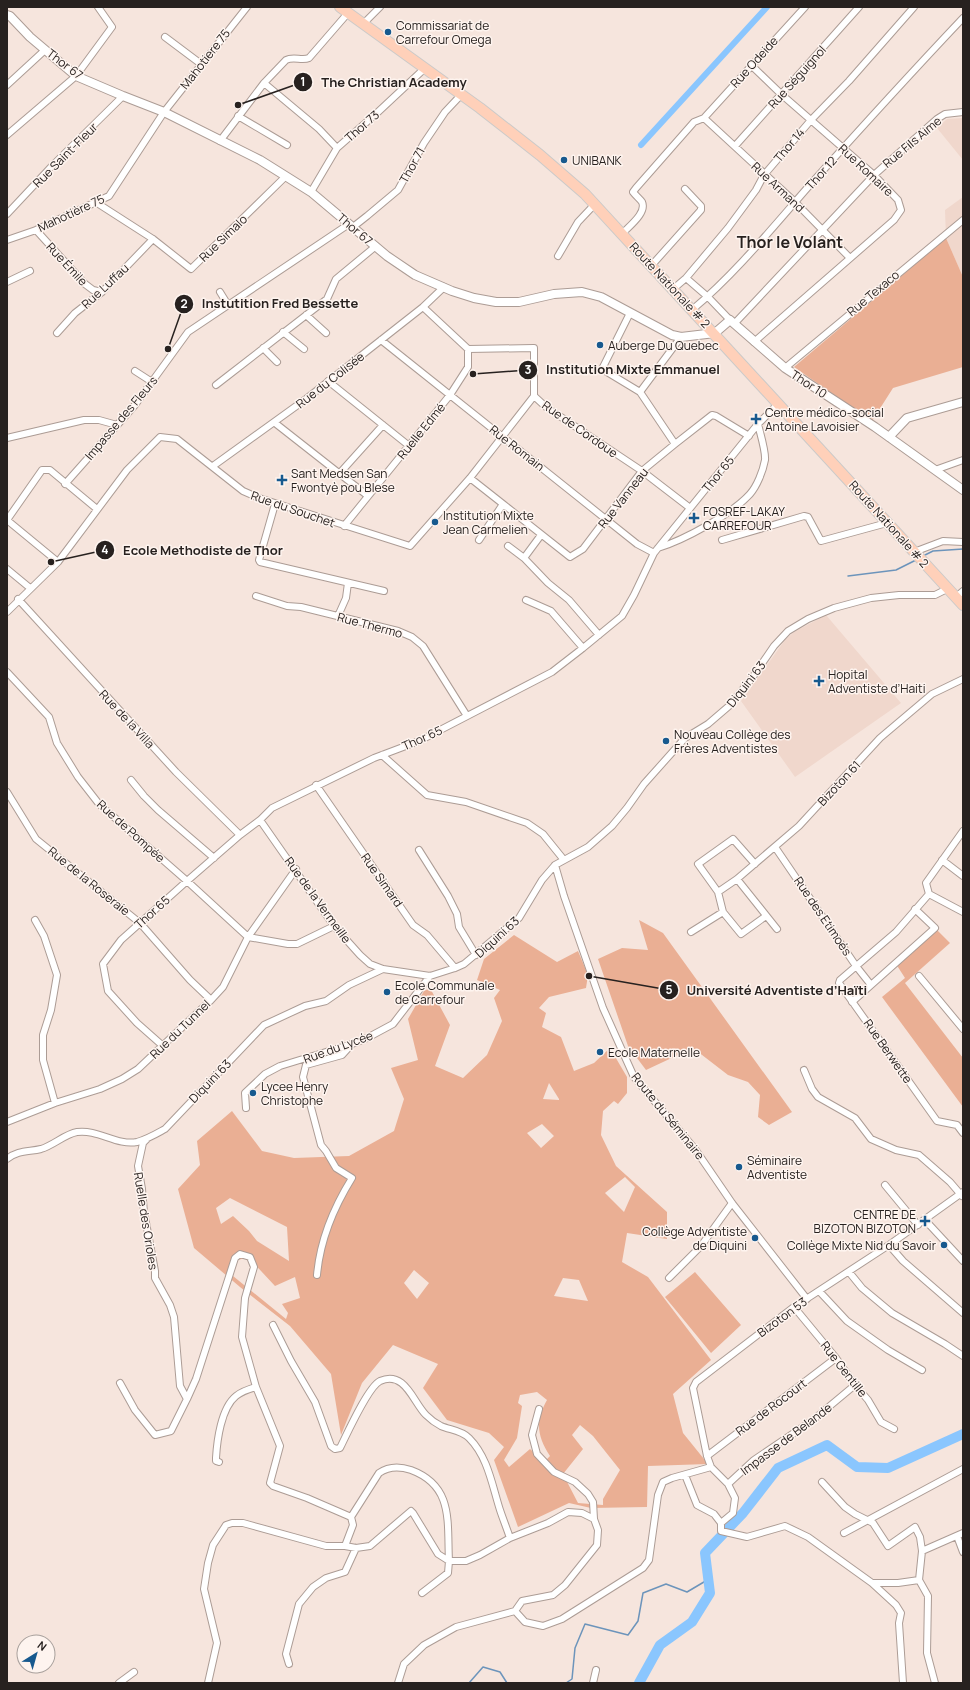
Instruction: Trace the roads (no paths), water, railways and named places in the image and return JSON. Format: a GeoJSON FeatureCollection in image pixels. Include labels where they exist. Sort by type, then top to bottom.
{"type":"FeatureCollection","features":[{"type":"Feature","properties":{"kind":"main road","name":"Route Nationale # 2"},"geometry":{"type":"LineString","coordinates":[[344,10],[461,95],[540,155],[585,194],[672,290],[715,333],[927,565],[947,589],[959,594],[963,605]]}},
{"type":"Feature","properties":{"kind":"street"},"geometry":{"type":"LineString","coordinates":[[7,135],[76,76],[112,27],[98,7]]}},
{"type":"Feature","properties":{"kind":"street","name":"Mahotiere 75"},"geometry":{"type":"LineString","coordinates":[[164,112],[246,7]]}},
{"type":"Feature","properties":{"kind":"street"},"geometry":{"type":"LineString","coordinates":[[363,24],[380,7]]}},
{"type":"Feature","properties":{"kind":"street","name":"Rue Odeide"},"geometry":{"type":"LineString","coordinates":[[622,234],[642,213],[643,207],[641,201],[633,192],[636,188],[694,122],[704,118],[805,7]]}},
{"type":"Feature","properties":{"kind":"street","name":"Rue Séguignol"},"geometry":{"type":"LineString","coordinates":[[735,146],[859,7]]}},
{"type":"Feature","properties":{"kind":"street","name":"Thor 14"},"geometry":{"type":"LineString","coordinates":[[672,290],[686,278],[728,228],[756,190],[764,175],[811,120],[849,81],[911,8]]}},
{"type":"Feature","properties":{"kind":"street"},"geometry":{"type":"LineString","coordinates":[[220,141],[264,83],[289,58],[305,60],[309,58],[344,10]]}},
{"type":"Feature","properties":{"kind":"street","name":"Thor 67"},"geometry":{"type":"LineString","coordinates":[[7,15],[76,76],[164,112],[260,160],[311,192],[376,246],[415,275],[474,298],[496,302],[520,302],[554,294],[582,292],[601,297],[672,335],[681,337],[715,333]]}},
{"type":"Feature","properties":{"kind":"street","name":"Thor 12"},"geometry":{"type":"LineString","coordinates":[[692,309],[708,297],[963,18]]}},
{"type":"Feature","properties":{"kind":"street"},"geometry":{"type":"LineString","coordinates":[[165,37],[201,64]]}},
{"type":"Feature","properties":{"kind":"street"},"geometry":{"type":"LineString","coordinates":[[7,85],[45,50]]}},
{"type":"Feature","properties":{"kind":"street","name":"Rue Romaire"},"geometry":{"type":"LineString","coordinates":[[751,65],[781,94],[874,175],[898,200],[901,210],[894,220],[754,342]]}},
{"type":"Feature","properties":{"kind":"street","name":"Thor 73"},"geometry":{"type":"LineString","coordinates":[[311,192],[337,148],[424,69]]}},
{"type":"Feature","properties":{"kind":"street"},"geometry":{"type":"LineString","coordinates":[[264,83],[320,129],[337,148]]}},
{"type":"Feature","properties":{"kind":"street","name":"Thor 71"},"geometry":{"type":"LineString","coordinates":[[351,225],[368,216],[398,190],[424,143],[446,112],[461,95]]}},
{"type":"Feature","properties":{"kind":"street","name":"Rue Saint-Fleur"},"geometry":{"type":"LineString","coordinates":[[7,214],[52,166],[123,96]]}},
{"type":"Feature","properties":{"kind":"street","name":"Mahotière 75"},"geometry":{"type":"LineString","coordinates":[[7,240],[36,230],[97,203],[109,196],[164,112]]}},
{"type":"Feature","properties":{"kind":"street","name":"Rue Fils Aime"},"geometry":{"type":"LineString","coordinates":[[732,322],[874,175],[937,119],[945,114],[963,112]]}},
{"type":"Feature","properties":{"kind":"street"},"geometry":{"type":"LineString","coordinates":[[238,116],[287,145]]}},
{"type":"Feature","properties":{"kind":"street","name":"Rue Armand"},"geometry":{"type":"LineString","coordinates":[[704,118],[795,202],[850,258]]}},
{"type":"Feature","properties":{"kind":"street","name":"Rue Simalo"},"geometry":{"type":"LineString","coordinates":[[97,203],[153,240],[191,269],[286,176]]}},
{"type":"Feature","properties":{"kind":"street"},"geometry":{"type":"LineString","coordinates":[[651,266],[701,210],[701,206],[685,189]]}},
{"type":"Feature","properties":{"kind":"street"},"geometry":{"type":"LineString","coordinates":[[558,256],[578,222],[595,204]]}},
{"type":"Feature","properties":{"kind":"street","name":"Rue Texaco"},"geometry":{"type":"LineString","coordinates":[[785,368],[963,220]]}},
{"type":"Feature","properties":{"kind":"street","name":"Impasse des Fleurs"},"geometry":{"type":"LineString","coordinates":[[65,484],[117,425],[152,382],[188,332],[351,225]]}},
{"type":"Feature","properties":{"kind":"street","name":"Rue Émile"},"geometry":{"type":"LineString","coordinates":[[36,230],[85,284],[93,290],[102,292]]}},
{"type":"Feature","properties":{"kind":"street","name":"Rue Luffau"},"geometry":{"type":"LineString","coordinates":[[57,333],[75,314],[102,292],[153,240]]}},
{"type":"Feature","properties":{"kind":"street"},"geometry":{"type":"LineString","coordinates":[[216,385],[327,299],[336,279],[376,246]]}},
{"type":"Feature","properties":{"kind":"street"},"geometry":{"type":"LineString","coordinates":[[7,282],[30,271]]}},
{"type":"Feature","properties":{"kind":"street","name":"Thor 10"},"geometry":{"type":"LineString","coordinates":[[686,278],[708,297],[732,322],[785,368],[889,437],[963,490]]}},
{"type":"Feature","properties":{"kind":"street","name":"Rue du Colisée"},"geometry":{"type":"LineString","coordinates":[[213,466],[275,422],[381,340],[423,307],[444,287]]}},
{"type":"Feature","properties":{"kind":"street"},"geometry":{"type":"LineString","coordinates":[[220,292],[228,305]]}},
{"type":"Feature","properties":{"kind":"street"},"geometry":{"type":"LineString","coordinates":[[423,307],[468,349]]}},
{"type":"Feature","properties":{"kind":"street"},"geometry":{"type":"LineString","coordinates":[[630,313],[602,369],[640,392],[675,444]]}},
{"type":"Feature","properties":{"kind":"street"},"geometry":{"type":"LineString","coordinates":[[306,315],[326,333]]}},
{"type":"Feature","properties":{"kind":"street"},"geometry":{"type":"LineString","coordinates":[[715,333],[732,322]]}},
{"type":"Feature","properties":{"kind":"street"},"geometry":{"type":"LineString","coordinates":[[283,332],[304,349]]}},
{"type":"Feature","properties":{"kind":"street"},"geometry":{"type":"LineString","coordinates":[[640,392],[681,337]]}},
{"type":"Feature","properties":{"kind":"street","name":"Rue Romain"},"geometry":{"type":"LineString","coordinates":[[381,340],[636,544],[656,551]]}},
{"type":"Feature","properties":{"kind":"street"},"geometry":{"type":"LineString","coordinates":[[263,348],[277,362]]}},
{"type":"Feature","properties":{"kind":"street","name":"Rue de Cordoue"},"geometry":{"type":"LineString","coordinates":[[468,349],[534,348],[534,396],[546,407],[571,425],[642,471],[690,508]]}},
{"type":"Feature","properties":{"kind":"street","name":"Ruelle Edmé"},"geometry":{"type":"LineString","coordinates":[[344,526],[450,395],[468,367],[468,349]]}},
{"type":"Feature","properties":{"kind":"street"},"geometry":{"type":"LineString","coordinates":[[135,371],[152,382]]}},
{"type":"Feature","properties":{"kind":"street"},"geometry":{"type":"LineString","coordinates":[[328,381],[408,445]]}},
{"type":"Feature","properties":{"kind":"street","name":"Rue du Souchet"},"geometry":{"type":"LineString","coordinates":[[8,608],[58,562],[126,470],[160,437],[177,439],[213,466],[219,474],[243,491],[275,504],[410,546],[470,478],[534,396]]}},
{"type":"Feature","properties":{"kind":"street"},"geometry":{"type":"LineString","coordinates":[[889,437],[907,418],[963,402]]}},
{"type":"Feature","properties":{"kind":"street","name":"Thor 65"},"geometry":{"type":"LineString","coordinates":[[163,1046],[137,1023],[108,991],[103,964],[121,940],[240,834],[260,820],[272,808],[382,755],[419,741],[552,672],[599,635],[622,616],[656,551],[758,424],[779,403]]}},
{"type":"Feature","properties":{"kind":"street","name":"Rue Vanneau"},"geometry":{"type":"LineString","coordinates":[[470,478],[570,557],[583,549],[642,471],[712,415],[749,436]]}},
{"type":"Feature","properties":{"kind":"street"},"geometry":{"type":"LineString","coordinates":[[7,438],[84,420],[99,420],[117,425]]}},
{"type":"Feature","properties":{"kind":"street"},"geometry":{"type":"LineString","coordinates":[[275,422],[368,496]]}},
{"type":"Feature","properties":{"kind":"street"},"geometry":{"type":"LineString","coordinates":[[656,551],[708,524],[736,506],[750,493],[758,480],[765,459],[758,424]]}},
{"type":"Feature","properties":{"kind":"street"},"geometry":{"type":"LineString","coordinates":[[339,474],[383,425]]}},
{"type":"Feature","properties":{"kind":"street"},"geometry":{"type":"LineString","coordinates":[[935,470],[963,460]]}},
{"type":"Feature","properties":{"kind":"street"},"geometry":{"type":"LineString","coordinates":[[58,562],[7,520],[42,470],[50,470],[97,509]]}},
{"type":"Feature","properties":{"kind":"street"},"geometry":{"type":"LineString","coordinates":[[275,504],[259,560],[260,562],[384,591]]}},
{"type":"Feature","properties":{"kind":"street"},"geometry":{"type":"LineString","coordinates":[[479,540],[503,504]]}},
{"type":"Feature","properties":{"kind":"street"},"geometry":{"type":"LineString","coordinates":[[722,540],[804,516],[808,517],[822,541],[887,523]]}},
{"type":"Feature","properties":{"kind":"street"},"geometry":{"type":"LineString","coordinates":[[524,558],[541,535]]}},
{"type":"Feature","properties":{"kind":"street"},"geometry":{"type":"LineString","coordinates":[[914,552],[943,542],[963,542]]}},
{"type":"Feature","properties":{"kind":"street"},"geometry":{"type":"LineString","coordinates":[[508,546],[524,558],[573,605],[599,635]]}},
{"type":"Feature","properties":{"kind":"street"},"geometry":{"type":"LineString","coordinates":[[7,569],[30,588]]}},
{"type":"Feature","properties":{"kind":"street"},"geometry":{"type":"LineString","coordinates":[[338,616],[346,598],[348,583]]}},
{"type":"Feature","properties":{"kind":"street","name":"Diquini 63"},"geometry":{"type":"LineString","coordinates":[[7,1159],[16,1153],[47,1147],[76,1132],[91,1132],[123,1142],[136,1142],[147,1139],[165,1129],[264,1025],[305,1006],[326,1001],[349,985],[383,970],[430,976],[455,968],[476,955],[519,918],[542,880],[555,865],[588,847],[612,826],[644,784],[685,738],[708,724],[729,706],[752,678],[774,646],[788,631],[834,608],[871,598],[935,595],[947,589]]}},
{"type":"Feature","properties":{"kind":"street","name":"Rue Thermo"},"geometry":{"type":"LineString","coordinates":[[256,596],[287,606],[301,607],[398,631],[412,637],[423,646],[467,716]]}},
{"type":"Feature","properties":{"kind":"street","name":"Rue de la Villa"},"geometry":{"type":"LineString","coordinates":[[18,599],[176,772],[240,834]]}},
{"type":"Feature","properties":{"kind":"street"},"geometry":{"type":"LineString","coordinates":[[526,600],[551,611],[583,648]]}},
{"type":"Feature","properties":{"kind":"street","name":"Rue de Pompée"},"geometry":{"type":"LineString","coordinates":[[7,672],[49,717],[57,743],[78,777],[100,804],[248,937]]}},
{"type":"Feature","properties":{"kind":"street","name":"Bizoton 61"},"geometry":{"type":"LineString","coordinates":[[718,892],[737,879],[799,826],[880,738],[932,694],[963,679]]}},
{"type":"Feature","properties":{"kind":"street"},"geometry":{"type":"LineString","coordinates":[[382,755],[427,795],[466,802],[527,823],[542,834],[564,860]]}},
{"type":"Feature","properties":{"kind":"street"},"geometry":{"type":"LineString","coordinates":[[131,780],[158,810],[214,858]]}},
{"type":"Feature","properties":{"kind":"street","name":"Rue Simard"},"geometry":{"type":"LineString","coordinates":[[316,786],[413,925],[427,935],[455,968]]}},
{"type":"Feature","properties":{"kind":"street","name":"Rue de la Roseraie"},"geometry":{"type":"LineString","coordinates":[[7,792],[36,839],[140,923],[190,980],[211,1000]]}},
{"type":"Feature","properties":{"kind":"street","name":"Rue de la Vermeille"},"geometry":{"type":"LineString","coordinates":[[260,820],[296,869],[334,926],[370,964],[383,970]]}},
{"type":"Feature","properties":{"kind":"street"},"geometry":{"type":"LineString","coordinates":[[961,911],[929,894],[926,883],[963,831]]}},
{"type":"Feature","properties":{"kind":"street"},"geometry":{"type":"LineString","coordinates":[[755,864],[733,840],[698,862],[698,865],[718,892],[723,912],[741,934],[766,916]]}},
{"type":"Feature","properties":{"kind":"street","name":"Rue des Etimoés"},"geometry":{"type":"LineString","coordinates":[[775,847],[856,966],[871,985]]}},
{"type":"Feature","properties":{"kind":"street"},"geometry":{"type":"LineString","coordinates":[[419,850],[448,896],[457,914],[459,927],[476,955]]}},
{"type":"Feature","properties":{"kind":"street"},"geometry":{"type":"LineString","coordinates":[[942,860],[963,876]]}},
{"type":"Feature","properties":{"kind":"street","name":"Route du Séminaire"},"geometry":{"type":"LineString","coordinates":[[555,865],[564,896],[603,1008],[634,1077],[695,1149],[732,1204],[807,1299]]}},
{"type":"Feature","properties":{"kind":"street","name":"Rue du Tunnel"},"geometry":{"type":"LineString","coordinates":[[7,1122],[55,1103],[100,1089],[122,1079],[138,1069],[211,1000],[223,986],[248,937],[296,869]]}},
{"type":"Feature","properties":{"kind":"street"},"geometry":{"type":"LineString","coordinates":[[737,879],[776,929]]}},
{"type":"Feature","properties":{"kind":"street","name":"Rue Berwette"},"geometry":{"type":"LineString","coordinates":[[929,894],[896,932],[839,981],[852,1002],[938,1121],[957,1125],[963,1133]]}},
{"type":"Feature","properties":{"kind":"street"},"geometry":{"type":"LineString","coordinates":[[852,1002],[935,928],[915,909]]}},
{"type":"Feature","properties":{"kind":"street"},"geometry":{"type":"LineString","coordinates":[[691,932],[723,912]]}},
{"type":"Feature","properties":{"kind":"street"},"geometry":{"type":"LineString","coordinates":[[35,920],[48,946],[57,975],[51,1010],[42,1035],[43,1060],[55,1103]]}},
{"type":"Feature","properties":{"kind":"street"},"geometry":{"type":"LineString","coordinates":[[248,937],[288,944],[298,944],[334,926]]}},
{"type":"Feature","properties":{"kind":"street","name":"Rue du Lycée"},"geometry":{"type":"LineString","coordinates":[[246,1108],[245,1094],[265,1074],[280,1066],[352,1044],[393,1024],[430,976]]}},
{"type":"Feature","properties":{"kind":"street"},"geometry":{"type":"LineString","coordinates":[[919,976],[963,1028]]}},
{"type":"Feature","properties":{"kind":"street"},"geometry":{"type":"LineString","coordinates":[[317,1276],[322,1244],[340,1198],[352,1178],[336,1168],[321,1145],[303,1077],[306,1065],[342,1055],[352,1044]]}},
{"type":"Feature","properties":{"kind":"street"},"geometry":{"type":"LineString","coordinates":[[804,1070],[812,1089],[818,1097],[854,1118],[871,1139],[896,1150],[919,1155],[962,1194]]}},
{"type":"Feature","properties":{"kind":"street","name":"Ruelle des Orioles"},"geometry":{"type":"LineString","coordinates":[[147,1139],[143,1143],[138,1166],[144,1212],[155,1278],[170,1306],[174,1317],[180,1386],[187,1399]]}},
{"type":"Feature","properties":{"kind":"street"},"geometry":{"type":"LineString","coordinates":[[885,1185],[918,1225]]}},
{"type":"Feature","properties":{"kind":"street","name":"Bizoton 53"},"geometry":{"type":"LineString","coordinates":[[728,1484],[711,1467],[707,1456],[693,1388],[694,1384],[794,1307],[849,1272],[962,1194]]}},
{"type":"Feature","properties":{"kind":"street"},"geometry":{"type":"LineString","coordinates":[[669,1278],[701,1246],[732,1204]]}},
{"type":"Feature","properties":{"kind":"street"},"geometry":{"type":"LineString","coordinates":[[925,1220],[963,1261]]}},
{"type":"Feature","properties":{"kind":"street"},"geometry":{"type":"LineString","coordinates":[[889,1245],[903,1261],[963,1313]]}},
{"type":"Feature","properties":{"kind":"street"},"geometry":{"type":"LineString","coordinates":[[120,1383],[135,1410],[155,1435],[171,1431],[196,1379],[235,1258],[240,1254],[250,1256],[254,1267],[245,1298],[242,1330],[256,1387],[280,1446],[270,1482],[271,1485],[351,1517]]}},
{"type":"Feature","properties":{"kind":"street"},"geometry":{"type":"LineString","coordinates":[[849,1272],[862,1288],[892,1313],[963,1356]]}},
{"type":"Feature","properties":{"kind":"street"},"geometry":{"type":"LineString","coordinates":[[819,1291],[847,1321],[888,1350],[922,1370]]}},
{"type":"Feature","properties":{"kind":"street","name":"Rue Gentille"},"geometry":{"type":"LineString","coordinates":[[794,1307],[868,1400],[881,1422],[894,1429]]}},
{"type":"Feature","properties":{"kind":"street"},"geometry":{"type":"LineString","coordinates":[[273,1325],[290,1361],[315,1402],[331,1446],[335,1449],[340,1448],[370,1390],[380,1381],[388,1379],[399,1380],[408,1388],[426,1415],[442,1426],[455,1429],[472,1442],[486,1464],[500,1512],[510,1538]]}},
{"type":"Feature","properties":{"kind":"street","name":"Rue de Rocourt"},"geometry":{"type":"LineString","coordinates":[[707,1456],[836,1358]]}},
{"type":"Feature","properties":{"kind":"street","name":"Impasse de Belande"},"geometry":{"type":"LineString","coordinates":[[728,1484],[754,1460],[813,1420],[855,1385]]}},
{"type":"Feature","properties":{"kind":"street"},"geometry":{"type":"LineString","coordinates":[[219,1462],[216,1461],[218,1438],[226,1410],[236,1396],[256,1387]]}},
{"type":"Feature","properties":{"kind":"street"},"geometry":{"type":"LineString","coordinates":[[398,1683],[404,1664],[424,1645],[456,1627],[515,1611],[522,1601],[553,1595],[565,1585],[597,1545],[598,1530],[594,1519],[592,1502],[588,1494],[575,1482],[554,1472],[537,1454],[532,1435],[539,1408]]}},
{"type":"Feature","properties":{"kind":"street"},"geometry":{"type":"LineString","coordinates":[[345,1546],[353,1525],[351,1517],[379,1473],[385,1469],[397,1467],[422,1474],[431,1480],[438,1488],[443,1498],[446,1511],[449,1560],[448,1573],[422,1593]]}},
{"type":"Feature","properties":{"kind":"street"},"geometry":{"type":"LineString","coordinates":[[515,1611],[525,1622],[543,1626],[562,1619],[643,1568],[649,1560],[658,1495],[663,1482],[711,1467]]}},
{"type":"Feature","properties":{"kind":"street"},"geometry":{"type":"LineString","coordinates":[[844,1533],[963,1470]]}},
{"type":"Feature","properties":{"kind":"street"},"geometry":{"type":"LineString","coordinates":[[685,1475],[697,1505],[714,1514],[721,1523],[721,1531],[747,1536],[785,1526],[808,1537],[872,1583],[896,1604],[901,1614],[899,1623],[903,1683]]}},
{"type":"Feature","properties":{"kind":"street"},"geometry":{"type":"LineString","coordinates":[[822,1482],[845,1507],[873,1523],[888,1546],[915,1527],[920,1537],[922,1551],[919,1580],[928,1596],[927,1653],[935,1683]]}},
{"type":"Feature","properties":{"kind":"street"},"geometry":{"type":"LineString","coordinates":[[721,1523],[733,1513],[735,1498],[728,1484]]}},
{"type":"Feature","properties":{"kind":"street"},"geometry":{"type":"LineString","coordinates":[[208,1683],[217,1643],[204,1589],[213,1546],[226,1525],[232,1523],[243,1523],[326,1546],[345,1546],[356,1548],[370,1546],[411,1511],[414,1513],[438,1554],[449,1560],[466,1561],[480,1556],[510,1538],[548,1523],[568,1512],[582,1513],[594,1519]]}},
{"type":"Feature","properties":{"kind":"street"},"geometry":{"type":"LineString","coordinates":[[922,1551],[963,1533]]}},
{"type":"Feature","properties":{"kind":"street"},"geometry":{"type":"LineString","coordinates":[[956,1536],[963,1552]]}},
{"type":"Feature","properties":{"kind":"street"},"geometry":{"type":"LineString","coordinates":[[289,1664],[286,1654],[299,1604],[313,1587],[326,1578],[345,1572],[356,1548]]}},
{"type":"Feature","properties":{"kind":"street"},"geometry":{"type":"LineString","coordinates":[[872,1583],[898,1583],[919,1580]]}},
{"type":"Feature","properties":{"kind":"street"},"geometry":{"type":"LineString","coordinates":[[593,1683],[596,1670]]}},
{"type":"Feature","properties":{"kind":"street"},"geometry":{"type":"LineString","coordinates":[[119,1683],[134,1672]]}},
{"type":"Feature","properties":{"kind":"waterway"},"geometry":{"type":"LineString","coordinates":[[641,145],[767,7]]}},
{"type":"Feature","properties":{"kind":"waterway"},"geometry":{"type":"LineString","coordinates":[[923,556],[933,551],[963,549]]}},
{"type":"Feature","properties":{"kind":"waterway"},"geometry":{"type":"LineString","coordinates":[[848,576],[896,570],[916,560]]}},
{"type":"Feature","properties":{"kind":"waterway"},"geometry":{"type":"LineString","coordinates":[[639,1683],[660,1645],[692,1622],[710,1593],[705,1553],[743,1513],[778,1468],[827,1445],[857,1467],[888,1468],[963,1434]]}},
{"type":"Feature","properties":{"kind":"waterway"},"geometry":{"type":"LineString","coordinates":[[566,1683],[572,1679],[575,1648],[585,1624],[628,1635],[638,1621],[643,1593],[666,1584],[687,1592],[709,1579]]}},
{"type":"Feature","properties":{"kind":"waterway"},"geometry":{"type":"LineString","coordinates":[[469,1683],[483,1667],[500,1672],[507,1683]]}},
{"type":"Feature","properties":{"kind":"place","name":"Commissariat de Carrefour Omega"},"geometry":{"type":"Point","coordinates":[388,32]}},
{"type":"Feature","properties":{"kind":"place","name":"The Christian Academy"},"geometry":{"type":"Point","coordinates":[238,105]}},
{"type":"Feature","properties":{"kind":"place","name":"UNIBANK"},"geometry":{"type":"Point","coordinates":[564,160]}},
{"type":"Feature","properties":{"kind":"place","name":"Auberge Du Quebec"},"geometry":{"type":"Point","coordinates":[600,345]}},
{"type":"Feature","properties":{"kind":"place","name":"Instutition Fred Bessette"},"geometry":{"type":"Point","coordinates":[168,349]}},
{"type":"Feature","properties":{"kind":"place","name":"Institution Mixte Emmanuel"},"geometry":{"type":"Point","coordinates":[473,374]}},
{"type":"Feature","properties":{"kind":"place","name":"Centre médico-social Antoine Lavoisier"},"geometry":{"type":"Point","coordinates":[756,419]}},
{"type":"Feature","properties":{"kind":"place","name":"Sant Medsen San Fwontyè pou Blese"},"geometry":{"type":"Point","coordinates":[282,480]}},
{"type":"Feature","properties":{"kind":"place","name":"FOSREF-LAKAY CARREFOUR"},"geometry":{"type":"Point","coordinates":[694,518]}},
{"type":"Feature","properties":{"kind":"place","name":"Institution Mixte Jean Carmelien"},"geometry":{"type":"Point","coordinates":[435,522]}},
{"type":"Feature","properties":{"kind":"place","name":"Ecole Methodiste de Thor"},"geometry":{"type":"Point","coordinates":[51,562]}},
{"type":"Feature","properties":{"kind":"place","name":"Hopital Adventiste d’Haiti"},"geometry":{"type":"Point","coordinates":[819,681]}},
{"type":"Feature","properties":{"kind":"place","name":"Nouveau Collège des Frères Adventistes"},"geometry":{"type":"Point","coordinates":[666,741]}},
{"type":"Feature","properties":{"kind":"place","name":"Université Adventiste d’Haïti"},"geometry":{"type":"Point","coordinates":[589,976]}},
{"type":"Feature","properties":{"kind":"place","name":"Ecole Communale de Carrefour"},"geometry":{"type":"Point","coordinates":[387,992]}},
{"type":"Feature","properties":{"kind":"place","name":"Ecole Maternelle"},"geometry":{"type":"Point","coordinates":[600,1052]}},
{"type":"Feature","properties":{"kind":"place","name":"Lycee Henry Christophe"},"geometry":{"type":"Point","coordinates":[253,1093]}},
{"type":"Feature","properties":{"kind":"place","name":"Séminaire Adventiste"},"geometry":{"type":"Point","coordinates":[739,1167]}},
{"type":"Feature","properties":{"kind":"place","name":"CENTRE DE BIZOTON BIZOTON"},"geometry":{"type":"Point","coordinates":[925,1221]}},
{"type":"Feature","properties":{"kind":"place","name":"Collège Adventiste de Diquini"},"geometry":{"type":"Point","coordinates":[755,1238]}},
{"type":"Feature","properties":{"kind":"place","name":"Collège Mixte Nid du Savoir"},"geometry":{"type":"Point","coordinates":[944,1245]}},
{"type":"Feature","properties":{"kind":"district","name":"Thor le Volant"},"geometry":{"type":"Point","coordinates":[790,242]}}]}
